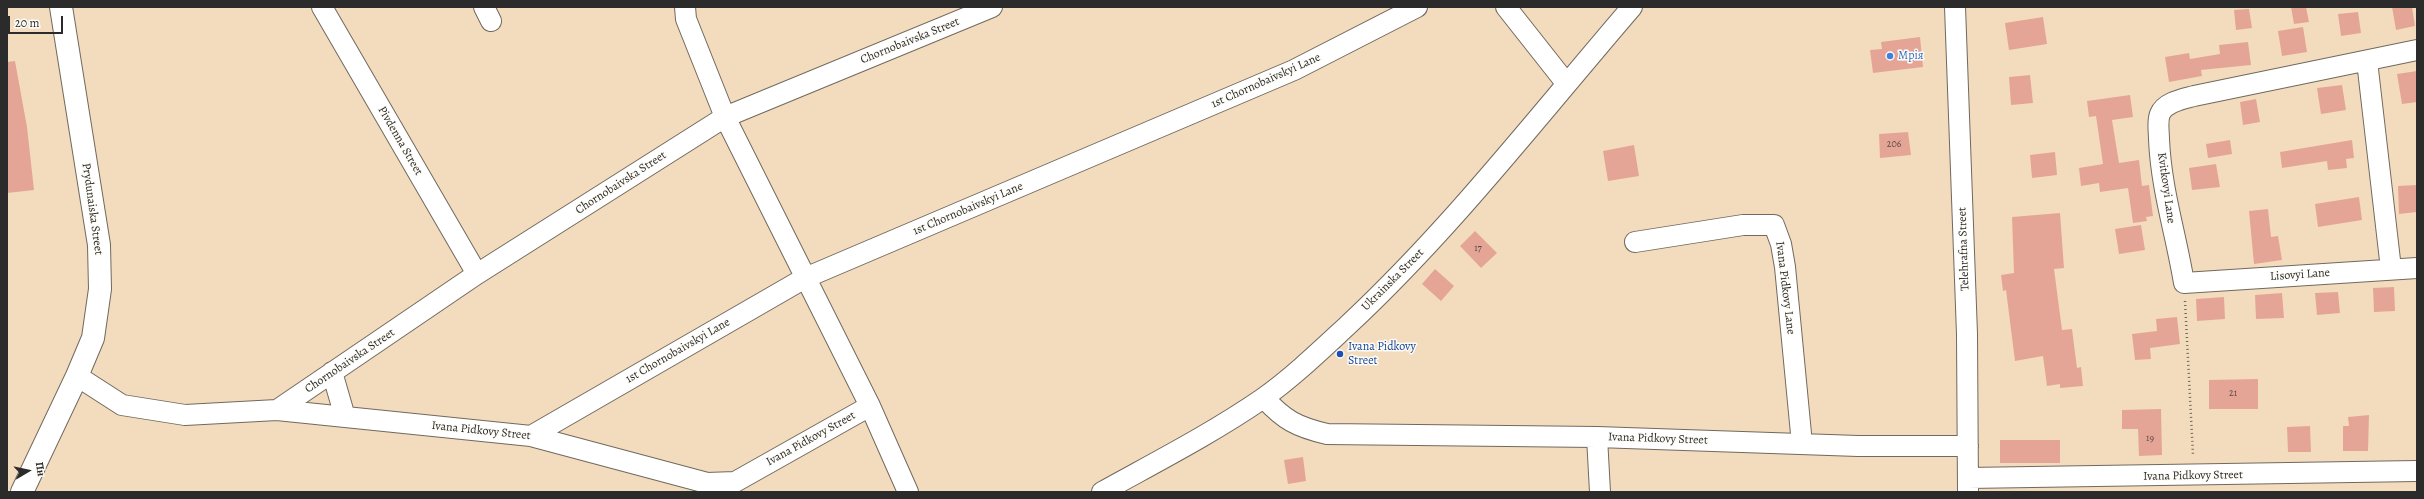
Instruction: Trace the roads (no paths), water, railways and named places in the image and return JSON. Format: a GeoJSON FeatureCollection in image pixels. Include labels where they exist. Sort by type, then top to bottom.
{"type":"FeatureCollection","features":[{"type":"Feature","properties":{"kind":"main road","name":"Prydunaiska Street"},"geometry":{"type":"LineString","coordinates":[[22,492],[77,376],[93,338],[100,289],[99,245],[61,7]]}},
{"type":"Feature","properties":{"kind":"street","name":"Pivdenna Street"},"geometry":{"type":"LineString","coordinates":[[322,7],[477,274]]}},
{"type":"Feature","properties":{"kind":"street"},"geometry":{"type":"LineString","coordinates":[[685,7],[686,19],[725,117],[870,406],[908,492]]}},
{"type":"Feature","properties":{"kind":"street","name":"Chornobaivska Street"},"geometry":{"type":"LineString","coordinates":[[276,410],[477,274],[725,117],[992,7]]}},
{"type":"Feature","properties":{"kind":"street","name":"1st Chornobaivskyi Lane"},"geometry":{"type":"LineString","coordinates":[[531,436],[805,278],[1294,70],[1417,7]]}},
{"type":"Feature","properties":{"kind":"street"},"geometry":{"type":"LineString","coordinates":[[1506,7],[1566,83]]}},
{"type":"Feature","properties":{"kind":"street","name":"Ukrainska Street"},"geometry":{"type":"LineString","coordinates":[[1102,492],[1199,439],[1264,398],[1333,338],[1387,288],[1449,223],[1566,83],[1632,7]]}},
{"type":"Feature","properties":{"kind":"street","name":"Telehrafna Street"},"geometry":{"type":"LineString","coordinates":[[1955,7],[1967,334],[1968,485]]}},
{"type":"Feature","properties":{"kind":"street","name":"Kvitkovyi Lane"},"geometry":{"type":"LineString","coordinates":[[2184,283],[2172,234],[2162,170],[2160,114],[2167,106],[2194,96],[2417,50]]}},
{"type":"Feature","properties":{"kind":"street"},"geometry":{"type":"LineString","coordinates":[[2366,61],[2391,269]]}},
{"type":"Feature","properties":{"kind":"street","name":"Ivana Pidkovy Lane"},"geometry":{"type":"LineString","coordinates":[[1635,242],[1743,226],[1774,225],[1781,244],[1785,267],[1802,444]]}},
{"type":"Feature","properties":{"kind":"street","name":"Lisovyi Lane"},"geometry":{"type":"LineString","coordinates":[[2184,283],[2417,268]]}},
{"type":"Feature","properties":{"kind":"street"},"geometry":{"type":"LineString","coordinates":[[332,372],[345,417]]}},
{"type":"Feature","properties":{"kind":"street","name":"Ivana Pidkovy Street"},"geometry":{"type":"LineString","coordinates":[[77,376],[122,405],[185,415],[276,410],[531,436],[707,483],[735,482],[870,406]]}},
{"type":"Feature","properties":{"kind":"street","name":"Ivana Pidkovy Street"},"geometry":{"type":"LineString","coordinates":[[1264,398],[1279,414],[1300,428],[1327,434],[1597,437],[1802,444],[1968,446]]}},
{"type":"Feature","properties":{"kind":"street"},"geometry":{"type":"LineString","coordinates":[[1597,437],[1600,492]]}},
{"type":"Feature","properties":{"kind":"street","name":"Ivana Pidkovy Street"},"geometry":{"type":"LineString","coordinates":[[1968,485],[2193,476],[2417,471]]}},
{"type":"Feature","properties":{"kind":"place","name":"Мрія"},"geometry":{"type":"Point","coordinates":[1890,56]}},
{"type":"Feature","properties":{"kind":"place","name":"Ivana Pidkovy Street"},"geometry":{"type":"Point","coordinates":[1340,354]}}]}
